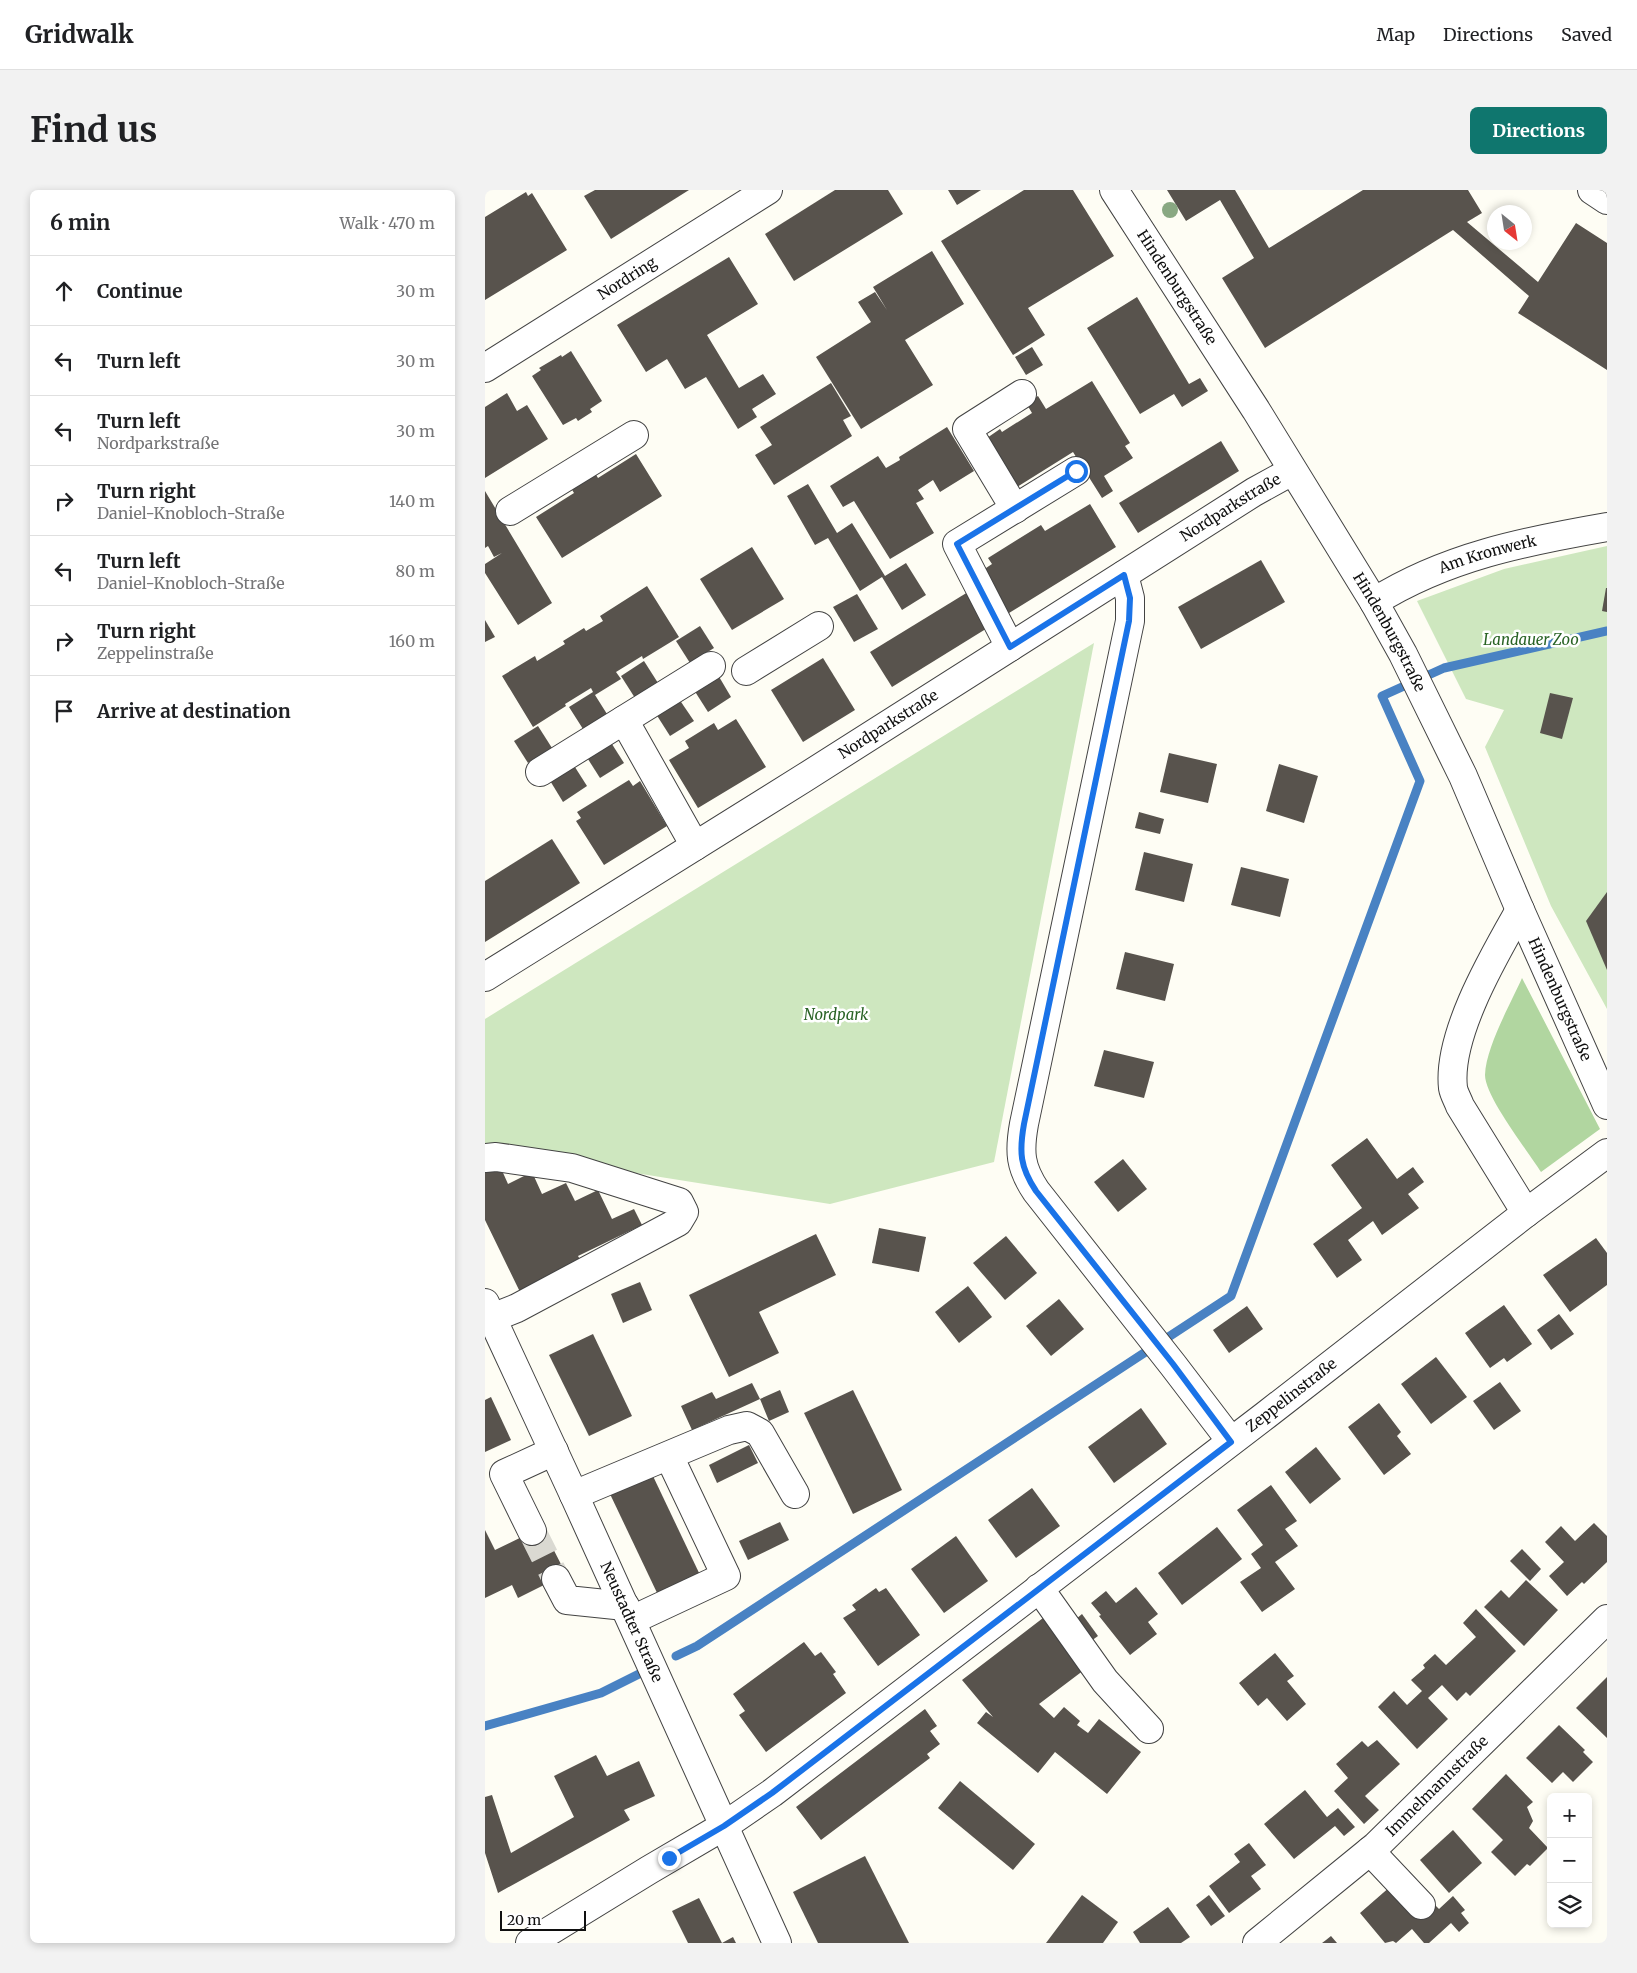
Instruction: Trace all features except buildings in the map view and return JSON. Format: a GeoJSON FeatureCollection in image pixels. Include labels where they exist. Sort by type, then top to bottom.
{"type":"FeatureCollection","features":[{"type":"Feature","properties":{"kind":"street","name":"Nordring"},"geometry":{"type":"LineString","coordinates":[[485,368],[768,190]]}},
{"type":"Feature","properties":{"kind":"street","name":"Hindenburgstraße"},"geometry":{"type":"LineString","coordinates":[[1114,190],[1240,385],[1374,602],[1403,654],[1424,693],[1463,776],[1520,910],[1607,1105]]}},
{"type":"Feature","properties":{"kind":"street"},"geometry":{"type":"LineString","coordinates":[[1592,190],[1607,200]]}},
{"type":"Feature","properties":{"kind":"street"},"geometry":{"type":"LineString","coordinates":[[1015,509],[967,429],[1022,394]]}},
{"type":"Feature","properties":{"kind":"street"},"geometry":{"type":"LineString","coordinates":[[510,511],[634,435]]}},
{"type":"Feature","properties":{"kind":"street"},"geometry":{"type":"LineString","coordinates":[[1010,647],[957,544],[1076,471]]}},
{"type":"Feature","properties":{"kind":"street","name":"Nordparkstraße"},"geometry":{"type":"LineString","coordinates":[[485,977],[1254,492],[1292,471]]}},
{"type":"Feature","properties":{"kind":"street","name":"Am Kronwerk"},"geometry":{"type":"LineString","coordinates":[[1374,602],[1403,584],[1478,554],[1531,540],[1607,527]]}},
{"type":"Feature","properties":{"kind":"street"},"geometry":{"type":"LineString","coordinates":[[1124,575],[1130,598],[1129,621],[1020,1149],[1029,1181],[1036,1191],[1173,1364],[1231,1442]]}},
{"type":"Feature","properties":{"kind":"street"},"geometry":{"type":"LineString","coordinates":[[746,671],[819,626]]}},
{"type":"Feature","properties":{"kind":"street"},"geometry":{"type":"LineString","coordinates":[[540,772],[711,666]]}},
{"type":"Feature","properties":{"kind":"street"},"geometry":{"type":"LineString","coordinates":[[624,720],[695,846]]}},
{"type":"Feature","properties":{"kind":"street"},"geometry":{"type":"LineString","coordinates":[[1520,910],[1491,960],[1460,1032],[1453,1063],[1453,1089],[1460,1106],[1526,1213]]}},
{"type":"Feature","properties":{"kind":"street","name":"Zeppelinstraße"},"geometry":{"type":"LineString","coordinates":[[530,1943],[724,1826],[772,1793],[1231,1442],[1526,1213],[1607,1153]]}},
{"type":"Feature","properties":{"kind":"street"},"geometry":{"type":"LineString","coordinates":[[485,1158],[496,1157],[572,1168],[679,1202],[684,1212],[678,1222],[517,1308],[489,1310]]}},
{"type":"Feature","properties":{"kind":"street","name":"Neustadter Straße"},"geometry":{"type":"LineString","coordinates":[[489,1310],[575,1495],[777,1943]]}},
{"type":"Feature","properties":{"kind":"street"},"geometry":{"type":"LineString","coordinates":[[575,1495],[729,1430],[747,1426],[761,1434],[795,1494]]}},
{"type":"Feature","properties":{"kind":"street"},"geometry":{"type":"LineString","coordinates":[[533,1531],[504,1474],[554,1451]]}},
{"type":"Feature","properties":{"kind":"street"},"geometry":{"type":"LineString","coordinates":[[556,1579],[567,1600],[628,1613],[726,1576],[669,1456]]}},
{"type":"Feature","properties":{"kind":"street"},"geometry":{"type":"LineString","coordinates":[[1039,1588],[1105,1681],[1149,1729]]}},
{"type":"Feature","properties":{"kind":"street","name":"Immelmannstraße"},"geometry":{"type":"LineString","coordinates":[[1260,1942],[1370,1851],[1607,1619]]}},
{"type":"Feature","properties":{"kind":"street"},"geometry":{"type":"LineString","coordinates":[[1370,1851],[1421,1905]]}},
{"type":"Feature","properties":{"kind":"green space","name":"Landauer Zoo"},"geometry":{"type":"Polygon","coordinates":[[[1607,546],[1607,1009],[1551,906],[1485,747],[1504,710],[1466,699],[1417,601],[1504,569],[1607,546]]]}},
{"type":"Feature","properties":{"kind":"green space","name":"Nordpark"},"geometry":{"type":"Polygon","coordinates":[[[1094,643],[994,1162],[830,1204],[485,1149],[485,1019],[1094,643]]]}},
{"type":"Feature","properties":{"kind":"green space"},"geometry":{"type":"Polygon","coordinates":[[[1522,978],[1600,1129],[1541,1172],[1499,1110],[1487,1085],[1485,1075],[1486,1064],[1494,1039],[1522,978]]]}},
{"type":"Feature","properties":{"kind":"waterway"},"geometry":{"type":"LineString","coordinates":[[676,1656],[697,1646],[1231,1296],[1420,781],[1382,696],[1444,668],[1607,631]]}},
{"type":"Feature","properties":{"kind":"waterway"},"geometry":{"type":"LineString","coordinates":[[485,1726],[601,1693],[649,1669]]}},
{"type":"Feature","properties":{"kind":"tunnel"},"geometry":{"type":"LineString","coordinates":[[532,1531],[556,1579]]}},
{"type":"Feature","properties":{"kind":"route"},"geometry":{"type":"LineString","coordinates":[[669,1858],[724,1826],[772,1793],[1231,1442],[1173,1364],[1036,1191],[1029,1181],[1021,1160],[1020,1149],[1024,1124],[1077,878],[1129,621],[1130,598],[1124,575],[1010,647],[957,544],[1076,471]]}}]}
